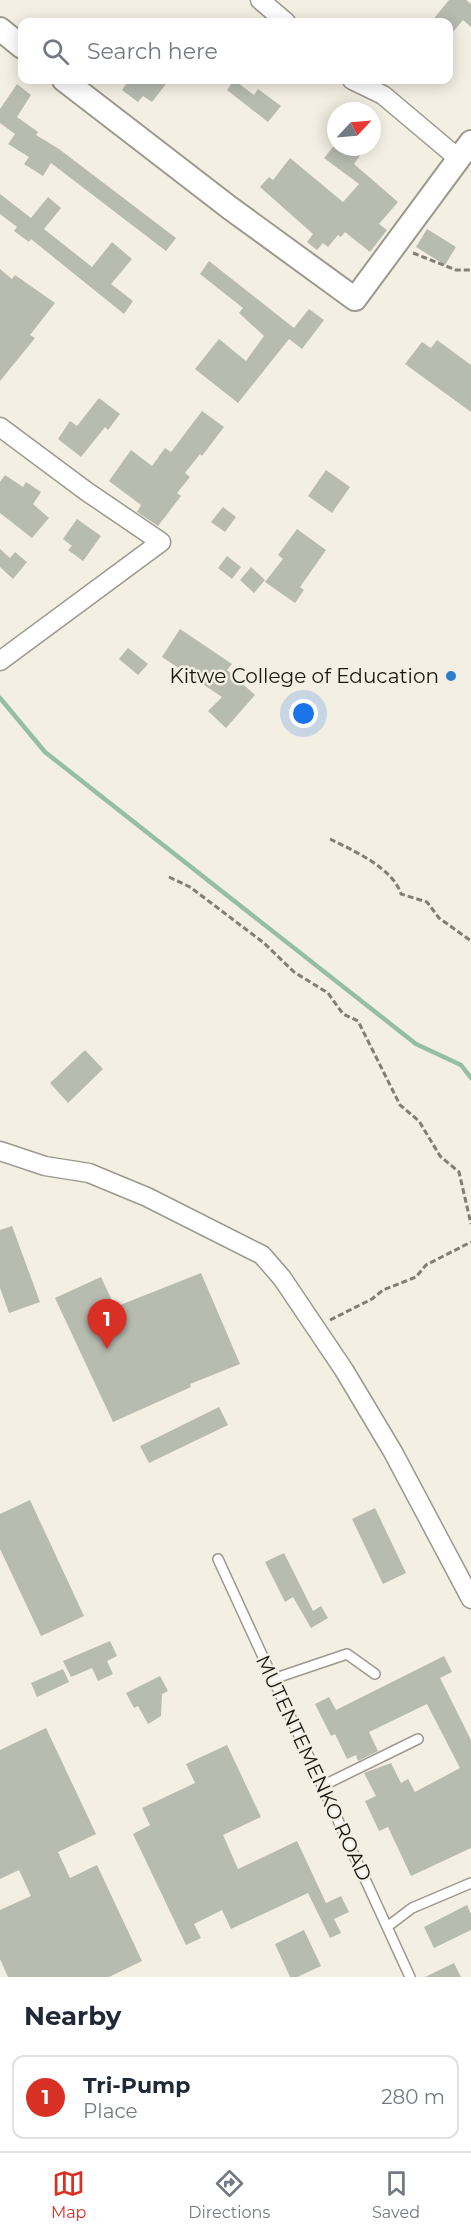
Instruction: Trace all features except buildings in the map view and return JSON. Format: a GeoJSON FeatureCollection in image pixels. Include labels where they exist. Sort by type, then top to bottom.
{"type":"FeatureCollection","features":[{"type":"Feature","properties":{"kind":"street"},"geometry":{"type":"LineString","coordinates":[[260,0],[281,18]]}},
{"type":"Feature","properties":{"kind":"street"},"geometry":{"type":"LineString","coordinates":[[0,29],[18,44]]}},
{"type":"Feature","properties":{"kind":"street"},"geometry":{"type":"LineString","coordinates":[[69,84],[230,208],[356,299],[465,150],[382,95],[360,84]]}},
{"type":"Feature","properties":{"kind":"street"},"geometry":{"type":"LineString","coordinates":[[0,427],[86,491],[161,542],[0,661]]}},
{"type":"Feature","properties":{"kind":"street"},"geometry":{"type":"LineString","coordinates":[[0,1151],[45,1166],[89,1173],[147,1197],[262,1255],[282,1278],[314,1324],[393,1452],[471,1599]]}},
{"type":"Feature","properties":{"kind":"lane","name":"MUTENTEMENKO ROAD"},"geometry":{"type":"LineString","coordinates":[[218,1559],[410,1977]]}},
{"type":"Feature","properties":{"kind":"lane"},"geometry":{"type":"LineString","coordinates":[[273,1679],[346,1654],[375,1674]]}},
{"type":"Feature","properties":{"kind":"lane"},"geometry":{"type":"LineString","coordinates":[[322,1786],[418,1740]]}},
{"type":"Feature","properties":{"kind":"lane"},"geometry":{"type":"LineString","coordinates":[[387,1927],[412,1908],[471,1882]]}},
{"type":"Feature","properties":{"kind":"path"},"geometry":{"type":"LineString","coordinates":[[397,244],[417,255],[456,270],[471,270]]}},
{"type":"Feature","properties":{"kind":"path"},"geometry":{"type":"LineString","coordinates":[[330,839],[352,849],[398,882],[401,894],[427,902],[439,918],[471,941]]}},
{"type":"Feature","properties":{"kind":"path"},"geometry":{"type":"LineString","coordinates":[[169,877],[190,887],[264,943],[294,972],[327,993],[343,1014],[358,1021],[400,1105],[419,1121],[440,1156],[459,1172],[471,1224]]}},
{"type":"Feature","properties":{"kind":"path"},"geometry":{"type":"LineString","coordinates":[[314,1324],[335,1318],[383,1290],[416,1277],[426,1265],[471,1242]]}},
{"type":"Feature","properties":{"kind":"waterway"},"geometry":{"type":"LineString","coordinates":[[0,698],[45,752],[416,1044],[461,1065],[471,1078]]}},
{"type":"Feature","properties":{"kind":"place","name":"Kitwe College of Education"},"geometry":{"type":"Point","coordinates":[451,676]}},
{"type":"Feature","properties":{"kind":"place","name":"Tri-Pump"},"geometry":{"type":"Point","coordinates":[107,1349]}}]}
